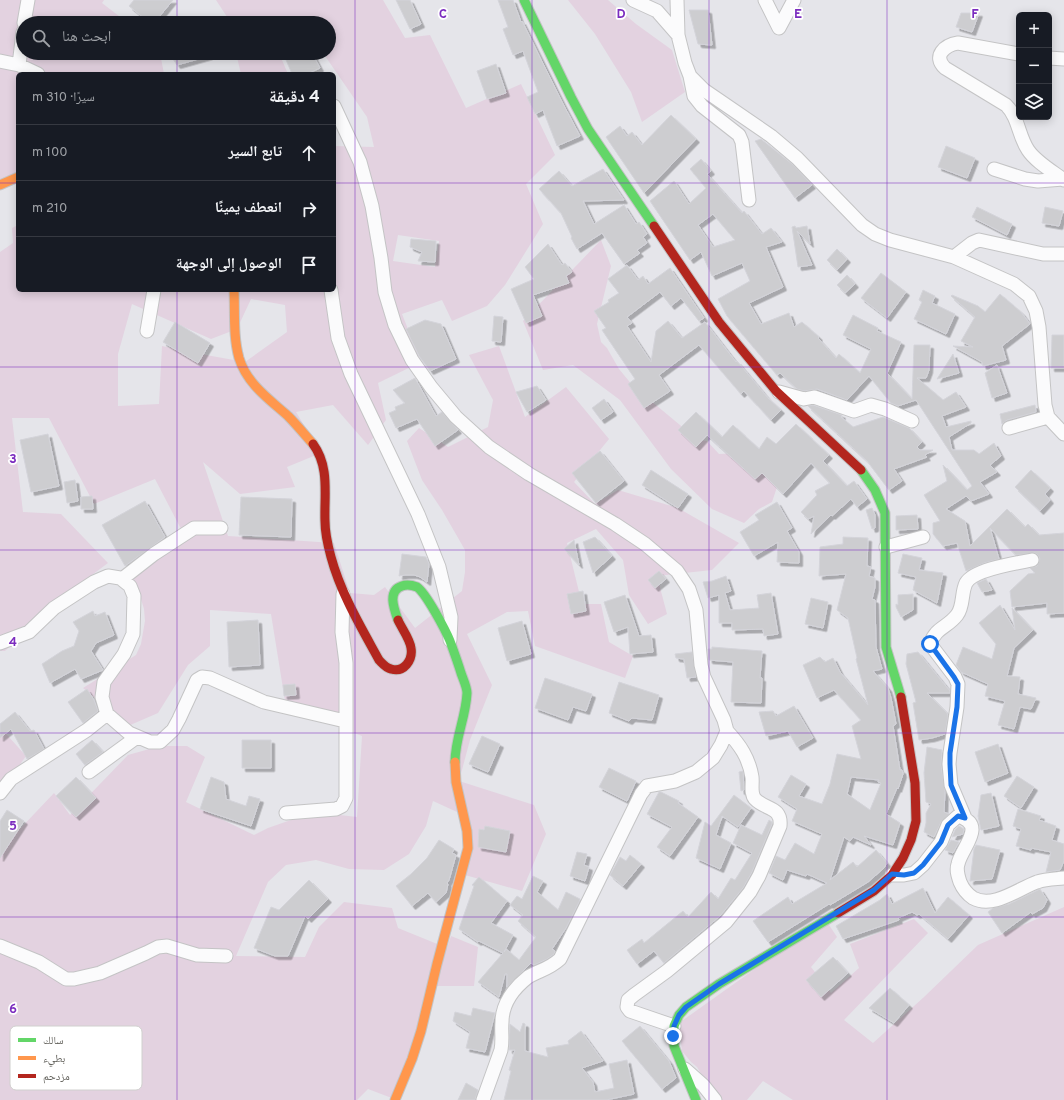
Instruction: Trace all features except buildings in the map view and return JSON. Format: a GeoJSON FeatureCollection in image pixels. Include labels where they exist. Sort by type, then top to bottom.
{"type":"FeatureCollection","features":[{"type":"Feature","properties":{"kind":"main road"},"geometry":{"type":"LineString","coordinates":[[524,0],[571,97],[588,128],[719,322],[776,391],[871,482],[880,497],[885,513],[886,647],[904,709],[915,783],[916,821],[911,840],[903,858],[892,874],[874,890],[719,984],[686,1007],[679,1015],[674,1026],[674,1046],[696,1100]]}},
{"type":"Feature","properties":{"kind":"main road"},"geometry":{"type":"LineString","coordinates":[[0,185],[16,177]]}},
{"type":"Feature","properties":{"kind":"main road"},"geometry":{"type":"LineString","coordinates":[[234,292],[236,342],[243,368],[254,385],[295,423],[315,447],[320,457],[325,475],[325,522],[327,541],[343,592],[379,660],[383,666],[390,670],[397,671],[402,669],[409,661],[412,654],[411,647],[393,607],[392,599],[396,590],[403,585],[411,585],[418,588],[424,594],[450,640],[466,691],[466,704],[455,752],[456,782],[467,831],[468,848],[421,1031],[412,1059],[395,1100]]}},
{"type":"Feature","properties":{"kind":"street"},"geometry":{"type":"LineString","coordinates":[[25,16],[28,0]]}},
{"type":"Feature","properties":{"kind":"street"},"geometry":{"type":"LineString","coordinates":[[633,0],[657,10],[678,35]]}},
{"type":"Feature","properties":{"kind":"street"},"geometry":{"type":"LineString","coordinates":[[677,0],[678,35],[684,62],[690,76],[694,96],[702,106],[739,135],[742,142],[749,200]]}},
{"type":"Feature","properties":{"kind":"street"},"geometry":{"type":"LineString","coordinates":[[765,0],[779,28],[794,0]]}},
{"type":"Feature","properties":{"kind":"street"},"geometry":{"type":"LineString","coordinates":[[1016,53],[958,43],[950,44],[943,50],[940,57],[941,64],[945,68],[1006,105],[1012,112],[1028,150],[1035,158],[1063,180]]}},
{"type":"Feature","properties":{"kind":"street"},"geometry":{"type":"LineString","coordinates":[[1052,58],[1064,58]]}},
{"type":"Feature","properties":{"kind":"street"},"geometry":{"type":"LineString","coordinates":[[0,60],[19,65],[34,72]]}},
{"type":"Feature","properties":{"kind":"street"},"geometry":{"type":"LineString","coordinates":[[19,65],[20,60]]}},
{"type":"Feature","properties":{"kind":"street"},"geometry":{"type":"LineString","coordinates":[[690,76],[704,90],[771,136],[797,158],[862,225],[875,234],[890,240],[954,257],[1014,284],[1029,296],[1036,311],[1039,327],[1048,417],[1064,434]]}},
{"type":"Feature","properties":{"kind":"street"},"geometry":{"type":"LineString","coordinates":[[336,110],[360,162],[372,206],[385,292],[395,325],[412,360],[430,387],[456,417],[489,447],[529,474],[615,524],[645,544],[677,571],[689,589],[696,610],[701,665],[704,677],[724,720],[727,732],[738,743],[748,761],[752,778],[752,794],[754,798],[778,814],[781,819],[780,826],[759,876],[750,892],[726,922],[667,971],[628,1000],[627,1007],[630,1011],[674,1026]]}},
{"type":"Feature","properties":{"kind":"street"},"geometry":{"type":"LineString","coordinates":[[994,169],[1032,180],[1063,180]]}},
{"type":"Feature","properties":{"kind":"street"},"geometry":{"type":"LineString","coordinates":[[954,257],[972,243],[979,240],[1043,254],[1064,254]]}},
{"type":"Feature","properties":{"kind":"street"},"geometry":{"type":"LineString","coordinates":[[147,331],[154,292]]}},
{"type":"Feature","properties":{"kind":"street"},"geometry":{"type":"LineString","coordinates":[[331,292],[338,338],[351,374],[418,514],[439,567],[450,617],[450,640]]}},
{"type":"Feature","properties":{"kind":"street"},"geometry":{"type":"LineString","coordinates":[[776,391],[804,399],[814,398],[854,411],[871,405],[899,414],[912,421]]}},
{"type":"Feature","properties":{"kind":"street"},"geometry":{"type":"LineString","coordinates":[[1009,428],[1048,417]]}},
{"type":"Feature","properties":{"kind":"street"},"geometry":{"type":"LineString","coordinates":[[122,579],[154,554],[194,528],[221,528]]}},
{"type":"Feature","properties":{"kind":"street"},"geometry":{"type":"LineString","coordinates":[[886,547],[923,537]]}},
{"type":"Feature","properties":{"kind":"street"},"geometry":{"type":"LineString","coordinates":[[1032,560],[990,569],[972,576],[966,584],[959,612],[955,618],[936,632],[930,644],[958,684],[957,707],[950,753],[951,785],[965,818],[970,823],[972,829],[971,836],[958,862],[958,876],[963,890],[974,899],[988,901],[1000,899],[1037,882],[1048,879],[1064,878]]}},
{"type":"Feature","properties":{"kind":"street"},"geometry":{"type":"LineString","coordinates":[[0,643],[29,632],[54,608],[94,582],[108,576],[122,579],[130,586],[134,596],[133,634],[124,654],[104,682],[102,697],[107,714],[137,737],[150,742],[160,742],[166,738],[179,720],[197,680],[202,677],[210,678],[264,702],[345,720]]}},
{"type":"Feature","properties":{"kind":"street"},"geometry":{"type":"LineString","coordinates":[[286,813],[336,809],[342,806],[346,798],[346,663],[342,632],[343,592]]}},
{"type":"Feature","properties":{"kind":"street"},"geometry":{"type":"LineString","coordinates":[[0,793],[11,779],[86,730],[107,714]]}},
{"type":"Feature","properties":{"kind":"street"},"geometry":{"type":"LineString","coordinates":[[483,1100],[501,1050],[502,1020],[504,1009],[509,998],[528,977],[548,968],[560,959],[641,794],[647,786],[675,781],[696,772],[712,758],[721,745],[727,732]]}},
{"type":"Feature","properties":{"kind":"street"},"geometry":{"type":"LineString","coordinates":[[89,772],[137,737]]}},
{"type":"Feature","properties":{"kind":"street"},"geometry":{"type":"LineString","coordinates":[[892,874],[904,875],[914,873],[923,865],[941,842],[948,825],[958,816],[965,818]]}},
{"type":"Feature","properties":{"kind":"street"},"geometry":{"type":"LineString","coordinates":[[0,946],[39,962],[66,979],[74,979],[100,973],[158,947],[167,946],[197,955],[226,956]]}},
{"type":"Feature","properties":{"kind":"street"},"geometry":{"type":"LineString","coordinates":[[682,1066],[703,1085],[715,1100]]}},
{"type":"Feature","properties":{"kind":"shaded area"},"geometry":{"type":"Polygon","coordinates":[[[0,0],[104,0],[102,3],[119,16],[16,16],[16,60],[161,60],[164,72],[16,72],[16,177],[0,184],[0,0]]]}},
{"type":"Feature","properties":{"kind":"shaded area"},"geometry":{"type":"Polygon","coordinates":[[[216,0],[383,0],[405,38],[430,35],[466,108],[521,84],[555,155],[526,184],[543,224],[505,285],[487,306],[452,321],[442,300],[402,314],[421,362],[378,383],[386,420],[368,445],[333,405],[296,412],[321,453],[287,467],[295,487],[240,494],[203,462],[228,536],[334,543],[350,593],[374,595],[385,587],[415,628],[462,591],[465,572],[465,550],[442,510],[422,480],[407,441],[419,428],[448,447],[488,427],[493,400],[469,355],[499,346],[525,417],[566,387],[609,439],[574,482],[595,504],[618,490],[678,508],[739,543],[712,570],[657,576],[667,614],[648,624],[629,595],[623,560],[596,529],[567,543],[582,604],[601,604],[609,642],[633,656],[625,678],[535,646],[528,611],[507,612],[467,634],[492,685],[470,740],[459,781],[534,805],[546,834],[522,891],[465,875],[468,817],[433,801],[426,826],[409,854],[384,870],[349,869],[316,860],[286,865],[268,882],[236,956],[305,957],[319,927],[344,902],[392,908],[398,928],[447,948],[451,936],[478,947],[474,986],[433,986],[397,1100],[368,1089],[357,1100],[0,1100],[0,850],[54,793],[70,815],[128,755],[160,746],[187,746],[205,757],[186,802],[254,835],[268,828],[314,812],[357,817],[362,736],[286,707],[271,614],[210,610],[210,646],[188,665],[158,713],[128,726],[83,688],[136,655],[141,644],[145,621],[144,609],[138,589],[127,572],[181,529],[155,479],[94,504],[49,418],[12,418],[23,512],[61,514],[108,563],[48,608],[5,651],[0,651],[0,252],[13,243],[12,228],[16,226],[16,292],[336,292],[336,146],[374,147],[367,117],[328,60],[336,60],[336,16],[226,16],[216,0]],[[398,235],[393,261],[435,267],[439,241],[398,235]],[[251,299],[237,329],[211,339],[132,304],[118,354],[118,406],[159,404],[162,346],[245,362],[287,332],[285,305],[251,299]]]}},
{"type":"Feature","properties":{"kind":"shaded area"},"geometry":{"type":"Polygon","coordinates":[[[568,0],[608,0],[636,24],[672,50],[685,92],[642,122],[631,92],[595,34],[568,0]]]}},
{"type":"Feature","properties":{"kind":"shaded area"},"geometry":{"type":"Polygon","coordinates":[[[238,60],[282,60],[287,72],[241,72],[238,60]]]}},
{"type":"Feature","properties":{"kind":"shaded area"},"geometry":{"type":"Polygon","coordinates":[[[601,240],[611,266],[597,324],[601,342],[607,348],[619,369],[633,386],[698,440],[707,441],[719,454],[740,453],[777,487],[772,502],[759,509],[744,523],[712,509],[671,469],[620,400],[573,365],[543,370],[523,321],[601,240]]]}},
{"type":"Feature","properties":{"kind":"shaded area"},"geometry":{"type":"Polygon","coordinates":[[[0,727],[26,756],[0,793],[0,727]]]}},
{"type":"Feature","properties":{"kind":"shaded area"},"geometry":{"type":"Polygon","coordinates":[[[1064,907],[1064,1100],[793,1100],[763,1081],[747,1100],[716,1100],[697,1067],[682,1051],[679,1023],[825,919],[837,937],[811,967],[831,993],[859,968],[850,944],[914,919],[928,933],[844,1020],[873,1043],[978,945],[1064,907]]]}},
{"type":"Feature","properties":{"kind":"traffic: fast"},"geometry":{"type":"LineString","coordinates":[[524,0],[588,129],[654,226]]}},
{"type":"Feature","properties":{"kind":"traffic: fast"},"geometry":{"type":"LineString","coordinates":[[861,470],[875,490],[885,513],[886,647],[901,697]]}},
{"type":"Feature","properties":{"kind":"traffic: fast"},"geometry":{"type":"LineString","coordinates":[[398,620],[393,601],[394,592],[397,588],[404,585],[417,587],[430,604],[450,641],[466,686],[467,693],[465,711],[455,753],[455,762]]}},
{"type":"Feature","properties":{"kind":"traffic: fast"},"geometry":{"type":"LineString","coordinates":[[696,1100],[674,1046],[674,1026],[679,1015],[686,1007],[719,984],[838,913]]}},
{"type":"Feature","properties":{"kind":"traffic: slow"},"geometry":{"type":"LineString","coordinates":[[0,185],[16,178]]}},
{"type":"Feature","properties":{"kind":"traffic: slow"},"geometry":{"type":"LineString","coordinates":[[234,292],[237,350],[247,376],[266,397],[298,426],[313,444]]}},
{"type":"Feature","properties":{"kind":"traffic: slow"},"geometry":{"type":"LineString","coordinates":[[395,1100],[412,1059],[421,1031],[468,848],[467,831],[456,782],[455,762]]}},
{"type":"Feature","properties":{"kind":"traffic: jam"},"geometry":{"type":"LineString","coordinates":[[654,226],[719,322],[776,391],[861,470]]}},
{"type":"Feature","properties":{"kind":"traffic: jam"},"geometry":{"type":"LineString","coordinates":[[313,444],[322,462],[324,472],[326,531],[335,571],[352,610],[379,660],[388,668],[396,670],[404,667],[411,657],[409,641],[398,620]]}},
{"type":"Feature","properties":{"kind":"traffic: jam"},"geometry":{"type":"LineString","coordinates":[[838,913],[874,891],[892,875],[903,858],[911,840],[916,821],[915,783],[901,697]]}},
{"type":"Feature","properties":{"kind":"route"},"geometry":{"type":"LineString","coordinates":[[673,1036],[674,1026],[679,1015],[686,1007],[719,984],[874,890],[884,883],[892,874],[904,875],[914,873],[923,865],[941,842],[948,825],[958,816],[965,818],[951,785],[950,753],[957,707],[958,684],[930,644]]}}]}
